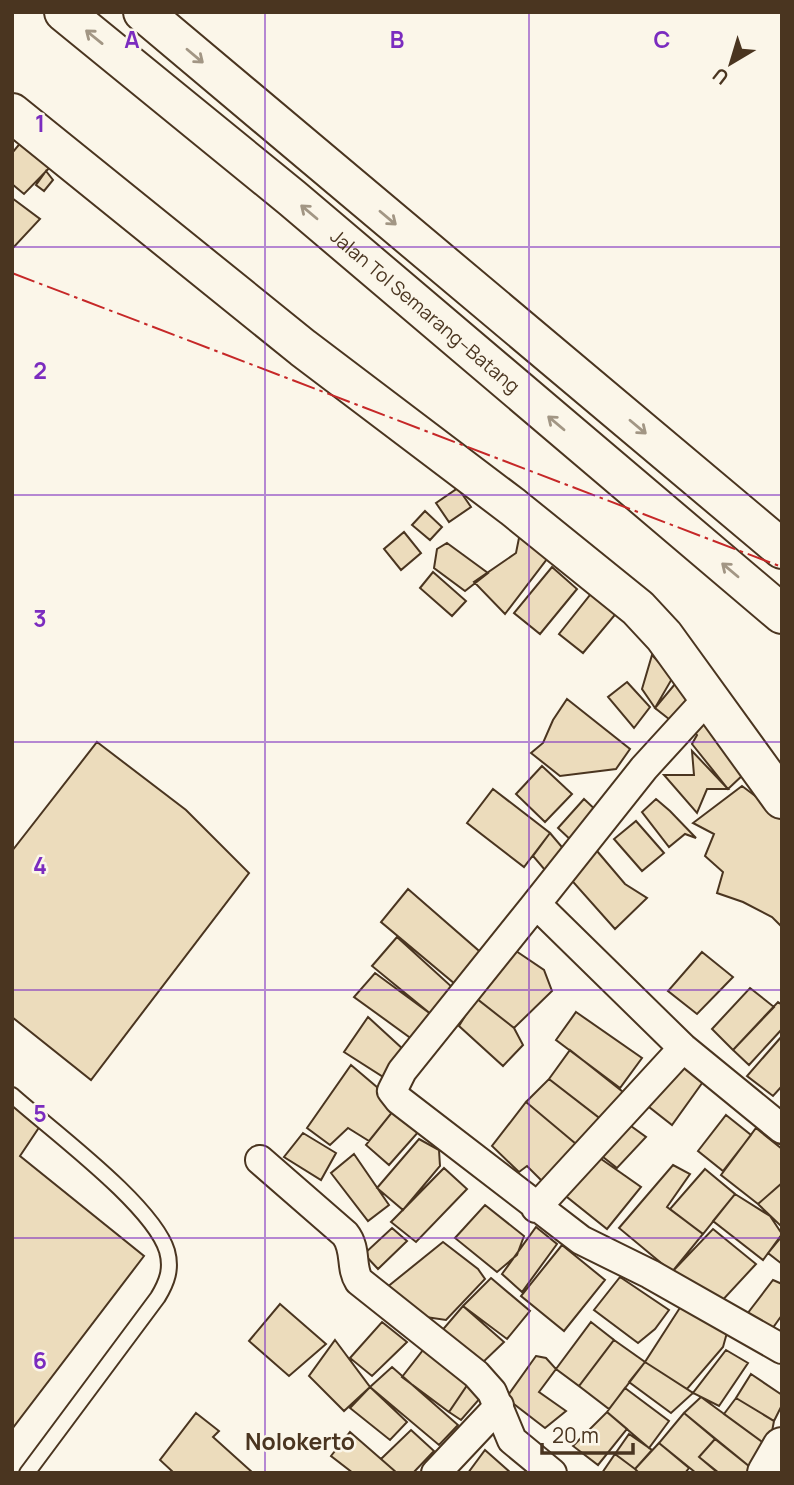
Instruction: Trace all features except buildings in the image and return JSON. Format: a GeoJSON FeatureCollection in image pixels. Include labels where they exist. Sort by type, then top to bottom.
{"type":"FeatureCollection","features":[{"type":"Feature","properties":{"kind":"main road","name":"Jalan Tol Semarang–Batang"},"geometry":{"type":"LineString","coordinates":[[64,12],[292,198],[782,614]]}},
{"type":"Feature","properties":{"kind":"main road"},"geometry":{"type":"LineString","coordinates":[[143,12],[782,549]]}},
{"type":"Feature","properties":{"kind":"main road"},"geometry":{"type":"LineString","coordinates":[[12,113],[303,348],[513,507],[638,608],[664,636],[782,799]]}},
{"type":"Feature","properties":{"kind":"street"},"geometry":{"type":"LineString","coordinates":[[708,698],[644,768],[402,1071],[392,1091],[399,1100],[581,1240],[650,1274],[782,1349]]}},
{"type":"Feature","properties":{"kind":"street"},"geometry":{"type":"LineString","coordinates":[[537,904],[683,1048],[782,1129]]}},
{"type":"Feature","properties":{"kind":"street"},"geometry":{"type":"LineString","coordinates":[[536,1208],[683,1048]]}},
{"type":"Feature","properties":{"kind":"street"},"geometry":{"type":"LineString","coordinates":[[260,1160],[345,1234],[353,1247],[355,1275],[359,1281],[476,1374],[499,1406],[512,1440],[552,1473]]}},
{"type":"Feature","properties":{"kind":"street"},"geometry":{"type":"LineString","coordinates":[[436,1473],[499,1406]]}},
{"type":"Feature","properties":{"kind":"lane"},"geometry":{"type":"LineString","coordinates":[[12,1096],[135,1203],[159,1231],[168,1253],[169,1278],[158,1297],[27,1473]]}},
{"type":"Feature","properties":{"kind":"power"},"geometry":{"type":"LineString","coordinates":[[12,273],[782,567]]}},
{"type":"Feature","properties":{"kind":"district","name":"Nolokerto"},"geometry":{"type":"Point","coordinates":[300,1442]}}]}
